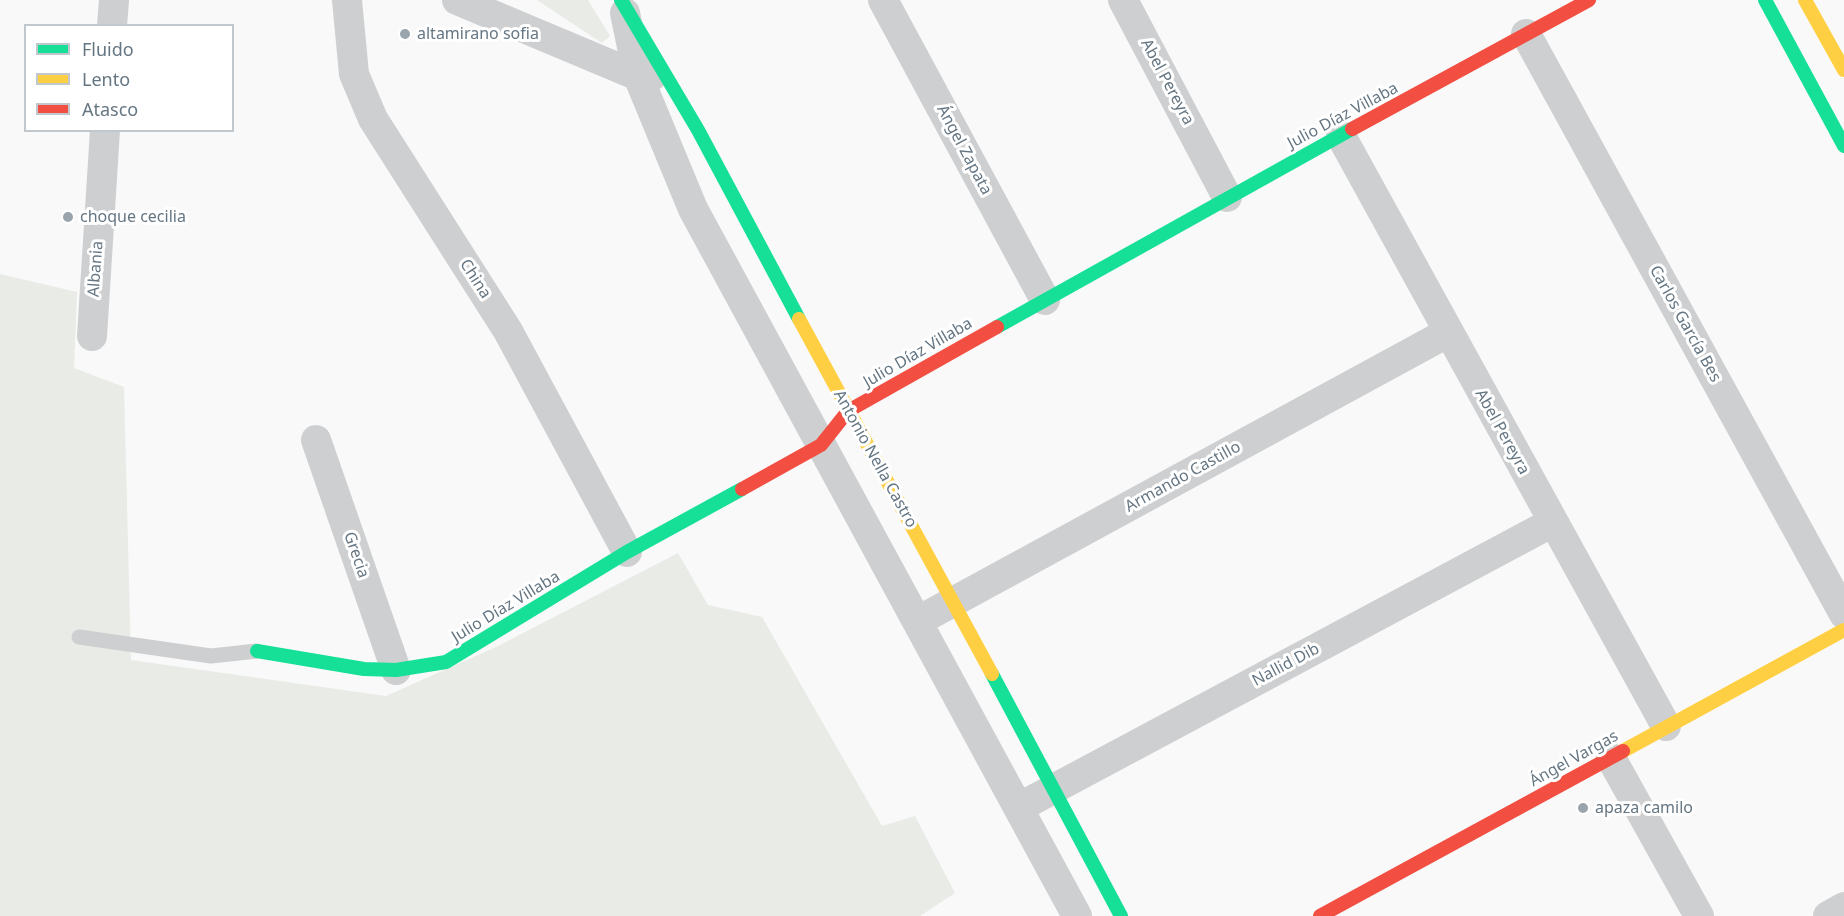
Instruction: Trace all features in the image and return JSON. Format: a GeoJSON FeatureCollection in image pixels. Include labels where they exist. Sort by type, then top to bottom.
{"type":"FeatureCollection","features":[{"type":"Feature","properties":{"kind":"street"},"geometry":{"type":"LineString","coordinates":[[112,24],[114,0]]}},
{"type":"Feature","properties":{"kind":"street","name":"China"},"geometry":{"type":"LineString","coordinates":[[347,0],[354,74],[373,119],[508,331],[627,552]]}},
{"type":"Feature","properties":{"kind":"street"},"geometry":{"type":"LineString","coordinates":[[457,0],[653,76]]}},
{"type":"Feature","properties":{"kind":"street","name":"Ángel Zapata"},"geometry":{"type":"LineString","coordinates":[[883,0],[1045,300]]}},
{"type":"Feature","properties":{"kind":"street","name":"Abel Pereyra"},"geometry":{"type":"LineString","coordinates":[[1123,0],[1227,197]]}},
{"type":"Feature","properties":{"kind":"street","name":"Julio Díaz Villaba"},"geometry":{"type":"LineString","coordinates":[[257,651],[364,669],[396,670],[446,662],[627,552],[821,445],[848,411],[1227,197],[1588,0]]}},
{"type":"Feature","properties":{"kind":"street"},"geometry":{"type":"LineString","coordinates":[[1765,0],[1839,126]]}},
{"type":"Feature","properties":{"kind":"street"},"geometry":{"type":"LineString","coordinates":[[1805,0],[1844,70]]}},
{"type":"Feature","properties":{"kind":"street","name":"Antonio Nella Castro"},"geometry":{"type":"LineString","coordinates":[[622,2],[653,76],[693,208],[1077,916]]}},
{"type":"Feature","properties":{"kind":"street","name":"Carlos García Bes"},"geometry":{"type":"LineString","coordinates":[[1526,34],[1844,615]]}},
{"type":"Feature","properties":{"kind":"street","name":"Antonio Nella Castro"},"geometry":{"type":"LineString","coordinates":[[653,76],[848,411],[954,602],[1121,916]]}},
{"type":"Feature","properties":{"kind":"street","name":"Albania"},"geometry":{"type":"LineString","coordinates":[[92,336],[105,132]]}},
{"type":"Feature","properties":{"kind":"street","name":"Abel Pereyra"},"geometry":{"type":"LineString","coordinates":[[1341,136],[1447,333],[1666,726]]}},
{"type":"Feature","properties":{"kind":"street","name":"Armando Castillo"},"geometry":{"type":"LineString","coordinates":[[918,621],[1447,333]]}},
{"type":"Feature","properties":{"kind":"street","name":"Grecia"},"geometry":{"type":"LineString","coordinates":[[316,440],[396,670]]}},
{"type":"Feature","properties":{"kind":"street","name":"Nallid Dib"},"geometry":{"type":"LineString","coordinates":[[1018,808],[1553,522]]}},
{"type":"Feature","properties":{"kind":"street","name":"Ángel Vargas"},"geometry":{"type":"LineString","coordinates":[[1320,916],[1844,630]]}},
{"type":"Feature","properties":{"kind":"street"},"geometry":{"type":"LineString","coordinates":[[1611,758],[1699,916]]}},
{"type":"Feature","properties":{"kind":"street"},"geometry":{"type":"LineString","coordinates":[[1828,916],[1844,907]]}},
{"type":"Feature","properties":{"kind":"lane"},"geometry":{"type":"LineString","coordinates":[[79,637],[212,656],[257,651]]}},
{"type":"Feature","properties":{"kind":"shaded area"},"geometry":{"type":"Polygon","coordinates":[[[537,0],[588,0],[610,36],[602,43],[537,0]]]}},
{"type":"Feature","properties":{"kind":"shaded area"},"geometry":{"type":"Polygon","coordinates":[[[0,274],[77,292],[74,368],[124,387],[131,660],[386,696],[496,647],[678,553],[708,605],[762,617],[882,826],[915,816],[955,893],[920,916],[0,916],[0,274]]]}},
{"type":"Feature","properties":{"kind":"traffic: fast"},"geometry":{"type":"LineString","coordinates":[[621,0],[698,130],[799,319]]}},
{"type":"Feature","properties":{"kind":"traffic: fast"},"geometry":{"type":"LineString","coordinates":[[1765,0],[1844,146]]}},
{"type":"Feature","properties":{"kind":"traffic: fast"},"geometry":{"type":"LineString","coordinates":[[997,327],[1352,129]]}},
{"type":"Feature","properties":{"kind":"traffic: fast"},"geometry":{"type":"LineString","coordinates":[[257,651],[364,669],[396,670],[446,662],[627,552],[742,489]]}},
{"type":"Feature","properties":{"kind":"traffic: fast"},"geometry":{"type":"LineString","coordinates":[[992,674],[1121,916]]}},
{"type":"Feature","properties":{"kind":"traffic: slow"},"geometry":{"type":"LineString","coordinates":[[1805,0],[1844,70]]}},
{"type":"Feature","properties":{"kind":"traffic: slow"},"geometry":{"type":"LineString","coordinates":[[799,319],[992,674]]}},
{"type":"Feature","properties":{"kind":"traffic: slow"},"geometry":{"type":"LineString","coordinates":[[1623,751],[1844,630]]}},
{"type":"Feature","properties":{"kind":"traffic: jam"},"geometry":{"type":"LineString","coordinates":[[1352,129],[1589,0]]}},
{"type":"Feature","properties":{"kind":"traffic: jam"},"geometry":{"type":"LineString","coordinates":[[742,489],[821,445],[848,411],[997,327]]}},
{"type":"Feature","properties":{"kind":"traffic: jam"},"geometry":{"type":"LineString","coordinates":[[1320,916],[1623,751]]}},
{"type":"Feature","properties":{"kind":"place","name":"altamirano sofia"},"geometry":{"type":"Point","coordinates":[405,34]}},
{"type":"Feature","properties":{"kind":"place","name":"choque cecilia"},"geometry":{"type":"Point","coordinates":[68,217]}},
{"type":"Feature","properties":{"kind":"place","name":"apaza camilo"},"geometry":{"type":"Point","coordinates":[1583,808]}}]}
